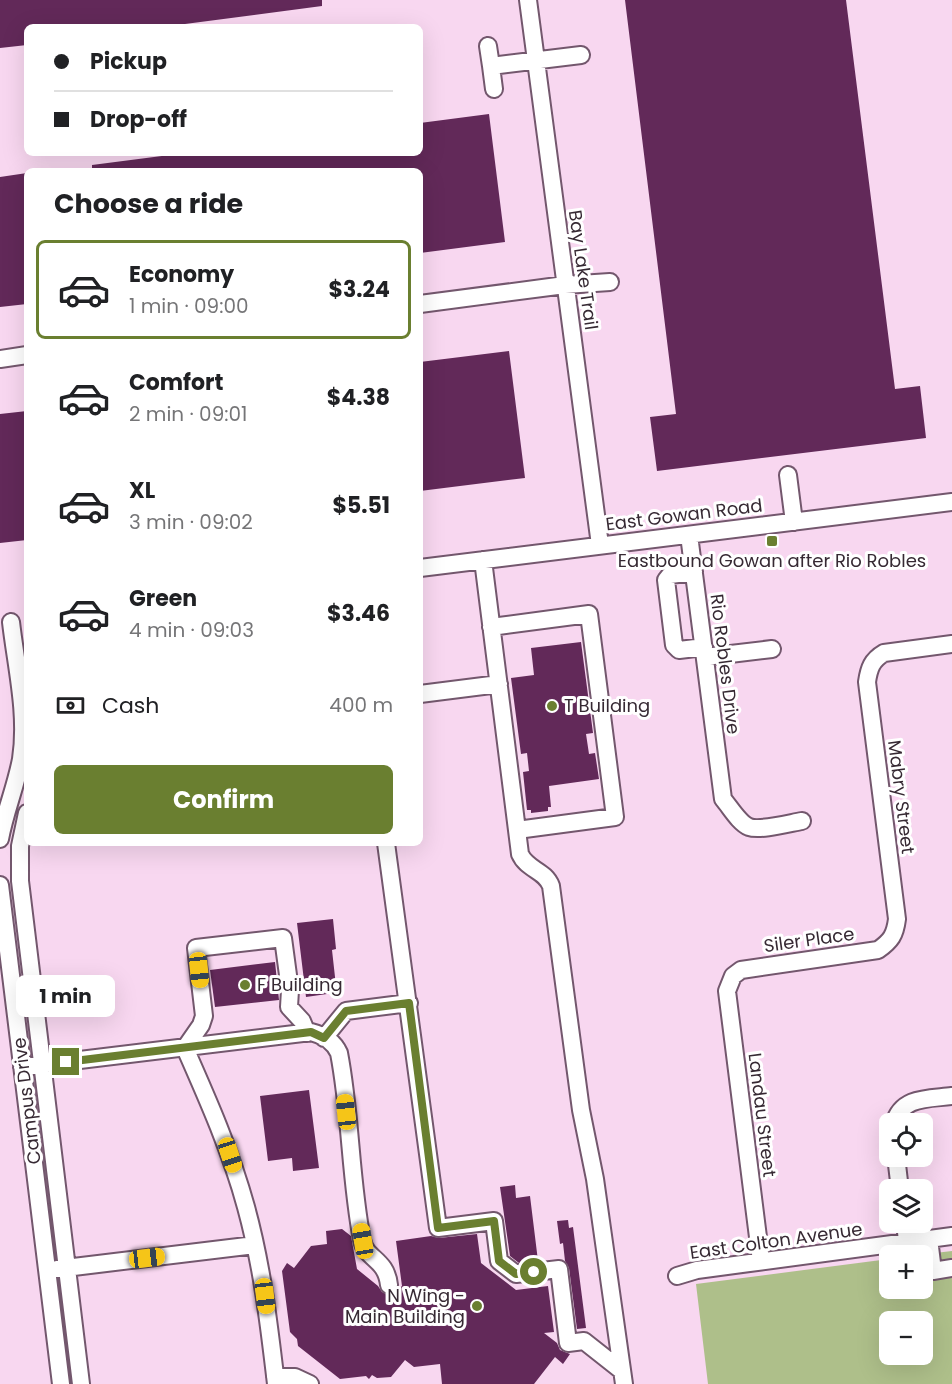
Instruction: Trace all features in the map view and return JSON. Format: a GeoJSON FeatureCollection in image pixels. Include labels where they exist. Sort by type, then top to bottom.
{"type":"FeatureCollection","features":[{"type":"Feature","properties":{"kind":"street","name":"Bay Lake Trail"},"geometry":{"type":"LineString","coordinates":[[528,0],[600,544]]}},
{"type":"Feature","properties":{"kind":"street"},"geometry":{"type":"LineString","coordinates":[[488,46],[494,88]]}},
{"type":"Feature","properties":{"kind":"street"},"geometry":{"type":"LineString","coordinates":[[490,66],[581,55]]}},
{"type":"Feature","properties":{"kind":"street"},"geometry":{"type":"LineString","coordinates":[[423,304],[565,285],[610,282]]}},
{"type":"Feature","properties":{"kind":"street"},"geometry":{"type":"LineString","coordinates":[[0,359],[24,355]]}},
{"type":"Feature","properties":{"kind":"street"},"geometry":{"type":"LineString","coordinates":[[788,475],[794,522]]}},
{"type":"Feature","properties":{"kind":"street","name":"East Gowan Road"},"geometry":{"type":"LineString","coordinates":[[423,568],[952,501]]}},
{"type":"Feature","properties":{"kind":"street","name":"Rio Robles Drive"},"geometry":{"type":"LineString","coordinates":[[689,535],[723,799],[749,827],[758,828],[802,822]]}},
{"type":"Feature","properties":{"kind":"street"},"geometry":{"type":"LineString","coordinates":[[483,560],[520,854],[523,861],[531,869],[544,875],[551,886],[580,1102],[596,1179],[623,1378]]}},
{"type":"Feature","properties":{"kind":"street"},"geometry":{"type":"LineString","coordinates":[[694,572],[670,575],[666,580],[674,645],[680,650],[704,652],[772,649]]}},
{"type":"Feature","properties":{"kind":"street"},"geometry":{"type":"LineString","coordinates":[[491,627],[589,614],[615,817],[517,830]]}},
{"type":"Feature","properties":{"kind":"street"},"geometry":{"type":"LineString","coordinates":[[0,839],[18,774],[23,743],[12,622]]}},
{"type":"Feature","properties":{"kind":"street","name":"Mabry Street"},"geometry":{"type":"LineString","coordinates":[[890,942],[896,933],[897,919],[867,682],[869,668],[875,658],[885,653],[952,644]]}},
{"type":"Feature","properties":{"kind":"street"},"geometry":{"type":"LineString","coordinates":[[423,694],[499,684]]}},
{"type":"Feature","properties":{"kind":"street","name":"Campus Drive"},"geometry":{"type":"LineString","coordinates":[[24,827],[19,869],[81,1384]]}},
{"type":"Feature","properties":{"kind":"street"},"geometry":{"type":"LineString","coordinates":[[386,846],[438,1228],[494,1221],[499,1261],[516,1274],[559,1269],[568,1343],[584,1341],[623,1378]]}},
{"type":"Feature","properties":{"kind":"street","name":"Campus Drive"},"geometry":{"type":"LineString","coordinates":[[0,885],[61,1384]]}},
{"type":"Feature","properties":{"kind":"street"},"geometry":{"type":"LineString","coordinates":[[185,1048],[204,1016],[196,948],[284,938],[290,990],[288,1003],[291,1011],[304,1024],[307,1033]]}},
{"type":"Feature","properties":{"kind":"street","name":"Siler Place"},"geometry":{"type":"LineString","coordinates":[[733,976],[741,970],[750,968],[878,950],[890,942]]}},
{"type":"Feature","properties":{"kind":"street","name":"Landau Street"},"geometry":{"type":"LineString","coordinates":[[733,976],[727,991],[761,1261]]}},
{"type":"Feature","properties":{"kind":"street"},"geometry":{"type":"LineString","coordinates":[[324,1038],[346,1011],[409,1003]]}},
{"type":"Feature","properties":{"kind":"street"},"geometry":{"type":"LineString","coordinates":[[22,1067],[307,1033],[315,1033],[324,1038],[335,1046],[340,1058],[363,1245],[386,1270],[390,1286]]}},
{"type":"Feature","properties":{"kind":"street"},"geometry":{"type":"LineString","coordinates":[[185,1048],[230,1155],[255,1245],[265,1296],[276,1381],[295,1377],[309,1384]]}},
{"type":"Feature","properties":{"kind":"street"},"geometry":{"type":"LineString","coordinates":[[901,1113],[911,1102],[952,1096]]}},
{"type":"Feature","properties":{"kind":"street"},"geometry":{"type":"LineString","coordinates":[[906,1233],[907,1242]]}},
{"type":"Feature","properties":{"kind":"street","name":"East Colton Avenue"},"geometry":{"type":"LineString","coordinates":[[676,1276],[697,1270],[952,1236]]}},
{"type":"Feature","properties":{"kind":"street"},"geometry":{"type":"LineString","coordinates":[[929,1239],[933,1271],[952,1268]]}},
{"type":"Feature","properties":{"kind":"street"},"geometry":{"type":"LineString","coordinates":[[47,1270],[255,1245]]}},
{"type":"Feature","properties":{"kind":"green space"},"geometry":{"type":"Polygon","coordinates":[[[952,1251],[952,1384],[708,1384],[696,1284],[879,1260],[879,1299],[933,1299],[933,1253],[952,1251]]]}},
{"type":"Feature","properties":{"kind":"building"},"geometry":{"type":"Polygon","coordinates":[[[0,0],[322,0],[322,6],[185,24],[24,24],[24,45],[0,48],[0,0]]]}},
{"type":"Feature","properties":{"kind":"building"},"geometry":{"type":"Polygon","coordinates":[[[625,0],[846,0],[895,389],[920,386],[926,438],[657,471],[650,417],[676,414],[625,0]]]}},
{"type":"Feature","properties":{"kind":"building"},"geometry":{"type":"Polygon","coordinates":[[[489,114],[505,242],[423,253],[423,168],[92,168],[92,165],[162,156],[423,156],[423,123],[489,114]]]}},
{"type":"Feature","properties":{"kind":"building"},"geometry":{"type":"Polygon","coordinates":[[[24,173],[24,304],[0,307],[0,177],[24,173]]]}},
{"type":"Feature","properties":{"kind":"building"},"geometry":{"type":"Polygon","coordinates":[[[509,351],[525,478],[423,491],[423,362],[509,351]]]}},
{"type":"Feature","properties":{"kind":"building"},"geometry":{"type":"Polygon","coordinates":[[[24,411],[24,540],[0,543],[0,414],[24,411]]]}},
{"type":"Feature","properties":{"kind":"building","name":"T Building"},"geometry":{"type":"Polygon","coordinates":[[[581,642],[593,733],[586,734],[589,754],[595,753],[599,779],[549,786],[551,807],[548,807],[548,811],[531,813],[531,810],[527,810],[523,772],[529,771],[527,753],[521,754],[511,678],[534,675],[531,648],[581,642]]]}},
{"type":"Feature","properties":{"kind":"building"},"geometry":{"type":"Polygon","coordinates":[[[333,919],[336,949],[332,950],[336,986],[326,987],[327,994],[306,997],[297,923],[333,919]]]}},
{"type":"Feature","properties":{"kind":"building","name":"F Building"},"geometry":{"type":"Polygon","coordinates":[[[275,962],[279,1000],[215,1007],[210,970],[275,962]]]}},
{"type":"Feature","properties":{"kind":"building"},"geometry":{"type":"Polygon","coordinates":[[[309,1090],[319,1168],[293,1171],[292,1158],[268,1161],[260,1096],[309,1090]]]}},
{"type":"Feature","properties":{"kind":"building"},"geometry":{"type":"Polygon","coordinates":[[[515,1185],[516,1198],[530,1196],[538,1261],[519,1263],[510,1256],[500,1187],[515,1185]]]}},
{"type":"Feature","properties":{"kind":"building"},"geometry":{"type":"Polygon","coordinates":[[[568,1220],[569,1228],[573,1227],[586,1328],[577,1329],[569,1268],[565,1261],[563,1243],[560,1244],[557,1221],[568,1220]]]}},
{"type":"Feature","properties":{"kind":"building"},"geometry":{"type":"Polygon","coordinates":[[[342,1229],[351,1236],[357,1269],[382,1292],[391,1295],[402,1286],[396,1241],[431,1236],[439,1238],[477,1234],[481,1263],[516,1290],[548,1286],[554,1332],[544,1333],[557,1343],[560,1350],[570,1354],[563,1364],[555,1357],[534,1384],[442,1384],[440,1364],[414,1367],[405,1360],[391,1377],[377,1378],[372,1375],[369,1379],[366,1376],[340,1379],[298,1346],[297,1339],[290,1332],[282,1271],[287,1263],[294,1268],[311,1246],[327,1244],[326,1231],[342,1229]]]}},
{"type":"Feature","properties":{"kind":"place","name":"Eastbound Gowan after Rio Robles"},"geometry":{"type":"Point","coordinates":[772,541]}},
{"type":"Feature","properties":{"kind":"place","name":"T Building"},"geometry":{"type":"Point","coordinates":[552,706]}},
{"type":"Feature","properties":{"kind":"place","name":"F Building"},"geometry":{"type":"Point","coordinates":[245,985]}},
{"type":"Feature","properties":{"kind":"place","name":"N Wing - Main Building"},"geometry":{"type":"Point","coordinates":[477,1306]}},
{"type":"Feature","properties":{"kind":"route"},"geometry":{"type":"LineString","coordinates":[[66,1062],[311,1032],[324,1038],[346,1011],[409,1003],[438,1228],[494,1221],[499,1261],[516,1274],[534,1272]]}}]}
